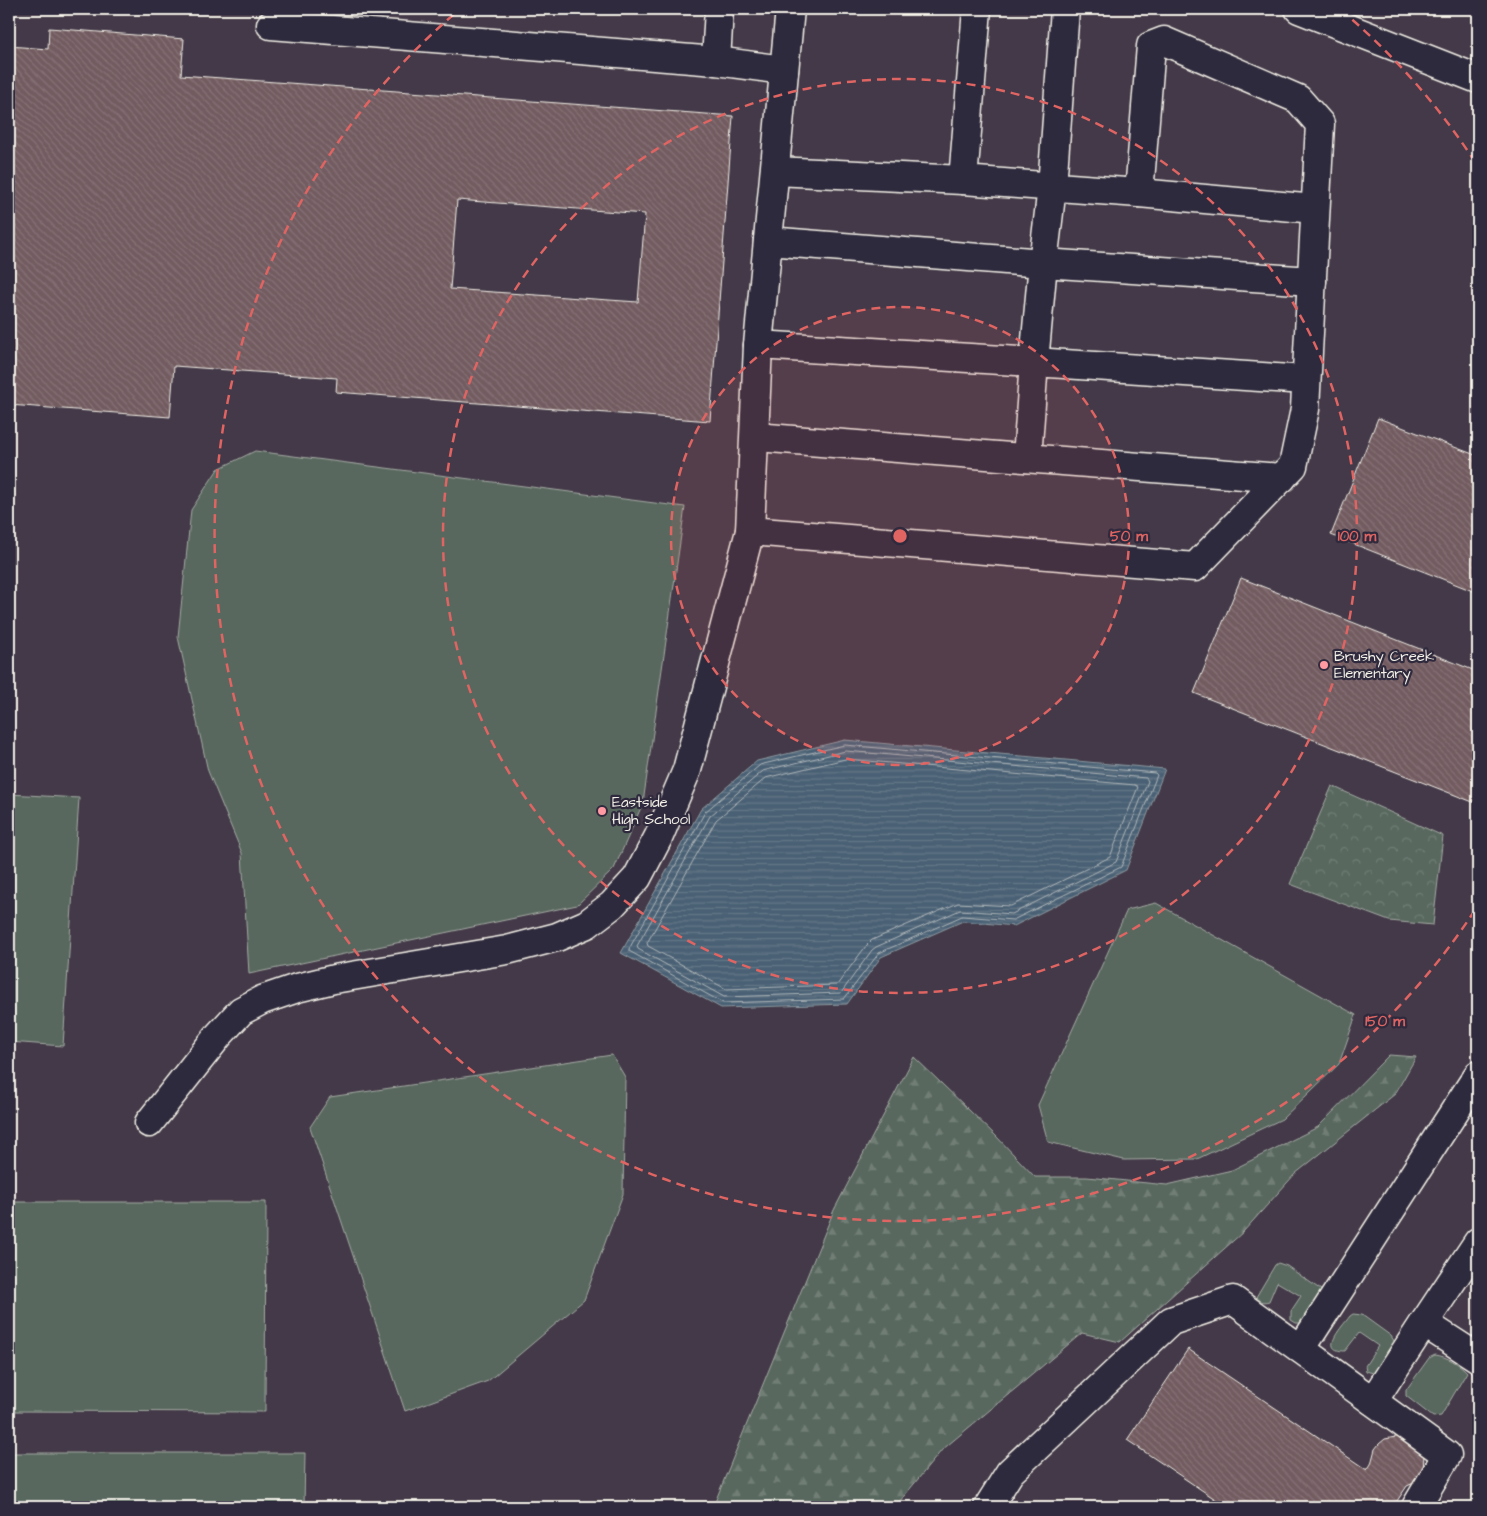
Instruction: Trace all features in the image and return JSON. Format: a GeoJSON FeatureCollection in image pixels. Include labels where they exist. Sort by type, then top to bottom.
{"type":"FeatureCollection","features":[{"type":"Feature","properties":{"kind":"street"},"geometry":{"type":"LineString","coordinates":[[716,61],[719,9]]}},
{"type":"Feature","properties":{"kind":"street"},"geometry":{"type":"LineString","coordinates":[[149,1123],[218,1036],[241,1011],[262,1000],[297,988],[334,979],[507,950],[557,937],[587,924],[612,905],[637,878],[660,836],[687,770],[750,531],[758,345],[790,9]]}},
{"type":"Feature","properties":{"kind":"street"},"geometry":{"type":"LineString","coordinates":[[963,180],[977,9]]}},
{"type":"Feature","properties":{"kind":"street"},"geometry":{"type":"LineString","coordinates":[[1027,458],[1043,263],[1052,187],[1065,9]]}},
{"type":"Feature","properties":{"kind":"street"},"geometry":{"type":"LineString","coordinates":[[1299,9],[1478,79]]}},
{"type":"Feature","properties":{"kind":"street"},"geometry":{"type":"LineString","coordinates":[[271,25],[716,61],[784,70]]}},
{"type":"Feature","properties":{"kind":"street"},"geometry":{"type":"LineString","coordinates":[[750,531],[1195,567],[1293,466],[1305,409],[1320,124],[1298,99],[1164,41],[1151,46],[1139,193]]}},
{"type":"Feature","properties":{"kind":"street"},"geometry":{"type":"LineString","coordinates":[[775,171],[963,180],[1315,209]]}},
{"type":"Feature","properties":{"kind":"street"},"geometry":{"type":"LineString","coordinates":[[768,242],[1312,281]]}},
{"type":"Feature","properties":{"kind":"street"},"geometry":{"type":"LineString","coordinates":[[758,345],[1306,380]]}},
{"type":"Feature","properties":{"kind":"street"},"geometry":{"type":"LineString","coordinates":[[755,437],[1282,478]]}},
{"type":"Feature","properties":{"kind":"street"},"geometry":{"type":"LineString","coordinates":[[1301,1349],[1478,1075]]}},
{"type":"Feature","properties":{"kind":"street"},"geometry":{"type":"LineString","coordinates":[[1372,1401],[1478,1242]]}},
{"type":"Feature","properties":{"kind":"street"},"geometry":{"type":"LineString","coordinates":[[988,1507],[1010,1472],[1171,1322],[1233,1300],[1447,1455],[1416,1507]]}},
{"type":"Feature","properties":{"kind":"street"},"geometry":{"type":"LineString","coordinates":[[1424,1323],[1478,1358]]}},
{"type":"Feature","properties":{"kind":"green space"},"geometry":{"type":"Polygon","coordinates":[[[255,451],[685,507],[643,803],[614,869],[577,905],[249,974],[242,853],[208,771],[178,637],[191,510],[218,469],[255,451]]]}},
{"type":"Feature","properties":{"kind":"green space"},"geometry":{"type":"Polygon","coordinates":[[[1332,786],[1443,836],[1433,925],[1389,921],[1290,884],[1332,786]]]}},
{"type":"Feature","properties":{"kind":"green space"},"geometry":{"type":"Polygon","coordinates":[[[9,794],[79,798],[63,1046],[9,1042],[9,794]]]}},
{"type":"Feature","properties":{"kind":"green space"},"geometry":{"type":"Polygon","coordinates":[[[1156,903],[1356,1015],[1339,1064],[1282,1119],[1197,1159],[1124,1160],[1048,1142],[1038,1105],[1127,910],[1156,903]]]}},
{"type":"Feature","properties":{"kind":"green space"},"geometry":{"type":"Polygon","coordinates":[[[612,1055],[625,1077],[623,1194],[584,1300],[488,1381],[405,1411],[310,1127],[330,1097],[612,1055]]]}},
{"type":"Feature","properties":{"kind":"green space"},"geometry":{"type":"Polygon","coordinates":[[[1389,1055],[1416,1057],[1395,1094],[1295,1174],[1243,1232],[1120,1342],[1082,1333],[942,1450],[895,1507],[713,1507],[834,1210],[914,1057],[996,1136],[1035,1177],[1087,1177],[1167,1185],[1232,1170],[1318,1127],[1389,1055]]]}},
{"type":"Feature","properties":{"kind":"green space"},"geometry":{"type":"Polygon","coordinates":[[[9,1202],[266,1202],[265,1412],[9,1411],[9,1202]]]}},
{"type":"Feature","properties":{"kind":"green space"},"geometry":{"type":"Polygon","coordinates":[[[1278,1263],[1287,1266],[1321,1290],[1322,1294],[1302,1323],[1296,1323],[1291,1320],[1291,1311],[1301,1296],[1277,1282],[1269,1301],[1265,1302],[1256,1297],[1278,1263]]]}},
{"type":"Feature","properties":{"kind":"green space"},"geometry":{"type":"Polygon","coordinates":[[[1353,1314],[1362,1315],[1391,1336],[1396,1344],[1378,1373],[1366,1371],[1365,1366],[1378,1346],[1359,1333],[1345,1351],[1337,1350],[1333,1347],[1338,1331],[1353,1314]]]}},
{"type":"Feature","properties":{"kind":"green space"},"geometry":{"type":"Polygon","coordinates":[[[1435,1355],[1452,1361],[1467,1372],[1441,1416],[1433,1417],[1406,1396],[1406,1390],[1429,1358],[1435,1355]]]}},
{"type":"Feature","properties":{"kind":"green space"},"geometry":{"type":"Polygon","coordinates":[[[9,1453],[305,1453],[304,1507],[9,1507],[9,1453]]]}},
{"type":"Feature","properties":{"kind":"water"},"geometry":{"type":"Polygon","coordinates":[[[845,740],[1165,769],[1126,870],[1014,926],[963,921],[881,957],[847,1004],[721,1008],[621,953],[701,809],[757,761],[845,740]]]}},
{"type":"Feature","properties":{"kind":"building"},"geometry":{"type":"Polygon","coordinates":[[[49,28],[184,39],[181,75],[733,116],[710,421],[336,392],[337,378],[174,366],[170,417],[9,405],[9,46],[48,49],[49,28]],[[457,200],[450,289],[638,302],[645,214],[457,200]]]}},
{"type":"Feature","properties":{"kind":"building"},"geometry":{"type":"Polygon","coordinates":[[[1378,418],[1478,456],[1478,593],[1331,535],[1378,418]]]}},
{"type":"Feature","properties":{"kind":"building"},"geometry":{"type":"Polygon","coordinates":[[[1241,578],[1478,672],[1478,804],[1194,693],[1241,578]]]}},
{"type":"Feature","properties":{"kind":"building"},"geometry":{"type":"Polygon","coordinates":[[[1188,1349],[1367,1470],[1371,1464],[1375,1449],[1379,1444],[1385,1439],[1401,1436],[1424,1454],[1423,1471],[1416,1482],[1407,1486],[1393,1507],[1227,1507],[1127,1440],[1188,1349]]]}},
{"type":"Feature","properties":{"kind":"place","name":"Brushy Creek Elementary"},"geometry":{"type":"Point","coordinates":[1324,665]}},
{"type":"Feature","properties":{"kind":"place","name":"Eastside High School"},"geometry":{"type":"Point","coordinates":[602,811]}}]}
